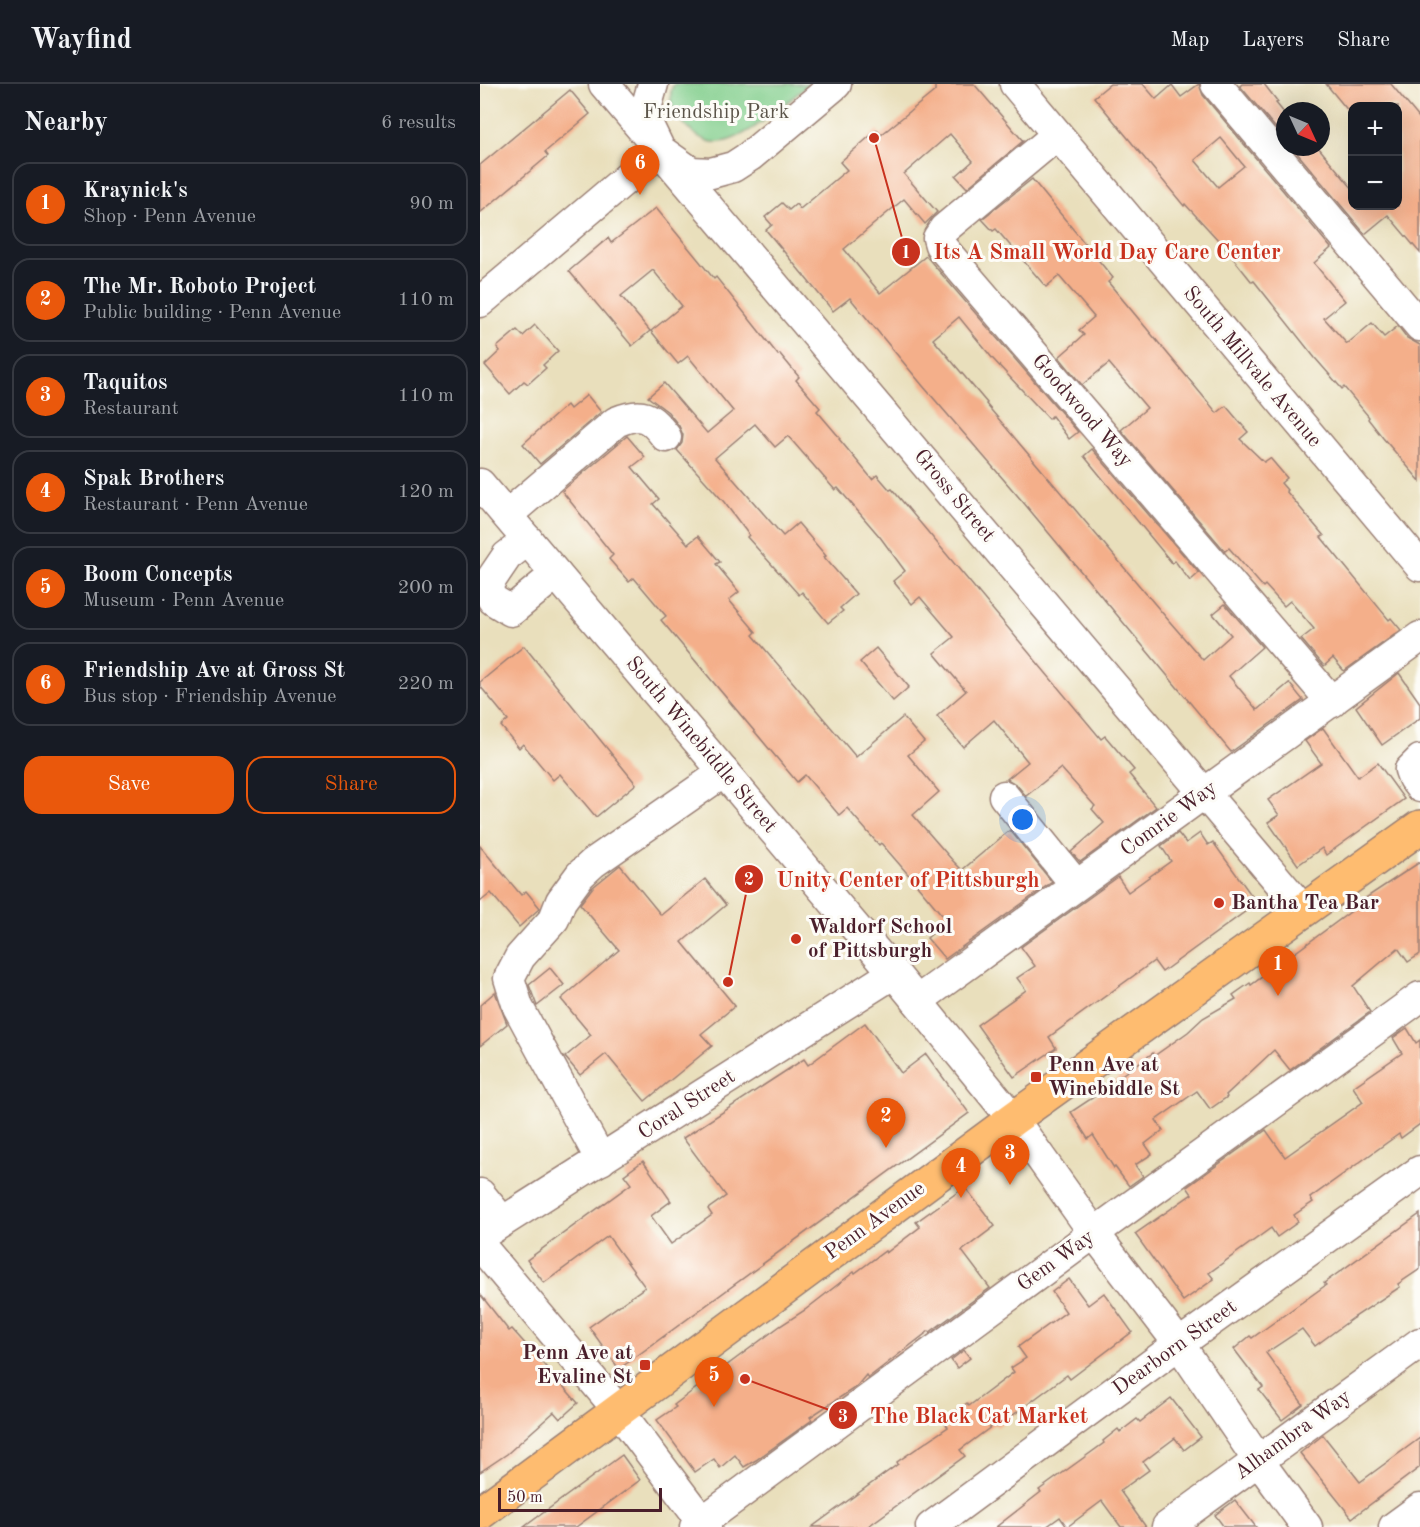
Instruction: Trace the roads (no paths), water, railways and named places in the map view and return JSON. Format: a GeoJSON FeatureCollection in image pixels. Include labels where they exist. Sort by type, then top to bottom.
{"type":"FeatureCollection","features":[{"type":"Feature","properties":{"kind":"main road","name":"Penn Avenue"},"geometry":{"type":"LineString","coordinates":[[480,1513],[1013,1119],[1420,827]]}},
{"type":"Feature","properties":{"kind":"street","name":"Gross Street"},"geometry":{"type":"LineString","coordinates":[[604,84],[1303,910]]}},
{"type":"Feature","properties":{"kind":"street"},"geometry":{"type":"LineString","coordinates":[[653,84],[647,105],[646,121],[660,150],[691,172],[711,173],[733,167],[750,156],[836,84]]}},
{"type":"Feature","properties":{"kind":"street","name":"South Millvale Avenue"},"geometry":{"type":"LineString","coordinates":[[1015,84],[1420,566]]}},
{"type":"Feature","properties":{"kind":"street"},"geometry":{"type":"LineString","coordinates":[[1216,84],[1420,327]]}},
{"type":"Feature","properties":{"kind":"street","name":"Goodwood Way"},"geometry":{"type":"LineString","coordinates":[[1057,135],[944,229],[938,238],[940,245],[1332,702]]}},
{"type":"Feature","properties":{"kind":"street"},"geometry":{"type":"LineString","coordinates":[[480,302],[660,150]]}},
{"type":"Feature","properties":{"kind":"street"},"geometry":{"type":"LineString","coordinates":[[507,515],[616,422],[629,417],[641,417],[653,421],[666,437]]}},
{"type":"Feature","properties":{"kind":"street","name":"South Winebiddle Street"},"geometry":{"type":"LineString","coordinates":[[480,484],[894,973],[1013,1119],[1094,1233],[1179,1344],[1307,1527]]}},
{"type":"Feature","properties":{"kind":"street"},"geometry":{"type":"LineString","coordinates":[[528,540],[507,556],[486,587],[486,606],[511,611],[556,574]]}},
{"type":"Feature","properties":{"kind":"street","name":"Comrie Way"},"geometry":{"type":"LineString","coordinates":[[917,1001],[1420,638]]}},
{"type":"Feature","properties":{"kind":"street"},"geometry":{"type":"LineString","coordinates":[[1420,760],[1410,770],[1420,787]]}},
{"type":"Feature","properties":{"kind":"street"},"geometry":{"type":"LineString","coordinates":[[601,1160],[518,1007],[509,978],[520,957],[554,919],[561,901],[593,863],[724,772]]}},
{"type":"Feature","properties":{"kind":"street"},"geometry":{"type":"LineString","coordinates":[[1004,796],[1077,885]]}},
{"type":"Feature","properties":{"kind":"street","name":"Coral Street"},"geometry":{"type":"LineString","coordinates":[[491,1229],[894,973]]}},
{"type":"Feature","properties":{"kind":"street","name":"Gem Way"},"geometry":{"type":"LineString","coordinates":[[701,1525],[1094,1233],[1420,997]]}},
{"type":"Feature","properties":{"kind":"street","name":"Dearborn Street"},"geometry":{"type":"LineString","coordinates":[[931,1527],[1179,1344],[1420,1171]]}},
{"type":"Feature","properties":{"kind":"street"},"geometry":{"type":"LineString","coordinates":[[480,1194],[491,1229]]}},
{"type":"Feature","properties":{"kind":"street"},"geometry":{"type":"LineString","coordinates":[[480,1245],[618,1410],[701,1525]]}},
{"type":"Feature","properties":{"kind":"street","name":"Alhambra Way"},"geometry":{"type":"LineString","coordinates":[[1167,1527],[1420,1343]]}},
{"type":"Feature","properties":{"kind":"street"},"geometry":{"type":"LineString","coordinates":[[1394,1527],[1420,1508]]}},
{"type":"Feature","properties":{"kind":"place","name":"Its A Small World Day Care Center"},"geometry":{"type":"Point","coordinates":[874,138]}},
{"type":"Feature","properties":{"kind":"place","name":"Friendship Ave at Gross St"},"geometry":{"type":"Point","coordinates":[640,195]}},
{"type":"Feature","properties":{"kind":"place","name":"Bantha Tea Bar"},"geometry":{"type":"Point","coordinates":[1219,903]}},
{"type":"Feature","properties":{"kind":"place","name":"Waldorf School of Pittsburgh"},"geometry":{"type":"Point","coordinates":[796,939]}},
{"type":"Feature","properties":{"kind":"place","name":"Unity Center of Pittsburgh"},"geometry":{"type":"Point","coordinates":[728,982]}},
{"type":"Feature","properties":{"kind":"place","name":"Kraynick's"},"geometry":{"type":"Point","coordinates":[1278,996]}},
{"type":"Feature","properties":{"kind":"place","name":"Penn Ave at Winebiddle St"},"geometry":{"type":"Point","coordinates":[1036,1077]}},
{"type":"Feature","properties":{"kind":"place","name":"The Mr. Roboto Project"},"geometry":{"type":"Point","coordinates":[886,1148]}},
{"type":"Feature","properties":{"kind":"place","name":"Taquitos"},"geometry":{"type":"Point","coordinates":[1010,1185]}},
{"type":"Feature","properties":{"kind":"place","name":"Spak Brothers"},"geometry":{"type":"Point","coordinates":[961,1198]}},
{"type":"Feature","properties":{"kind":"place","name":"Penn Ave at Evaline St"},"geometry":{"type":"Point","coordinates":[645,1365]}},
{"type":"Feature","properties":{"kind":"place","name":"The Black Cat Market"},"geometry":{"type":"Point","coordinates":[745,1379]}},
{"type":"Feature","properties":{"kind":"place","name":"Boom Concepts"},"geometry":{"type":"Point","coordinates":[714,1407]}},
{"type":"Feature","properties":{"kind":"park label","name":"Friendship Park"},"geometry":{"type":"Point","coordinates":[716,112]}}]}
